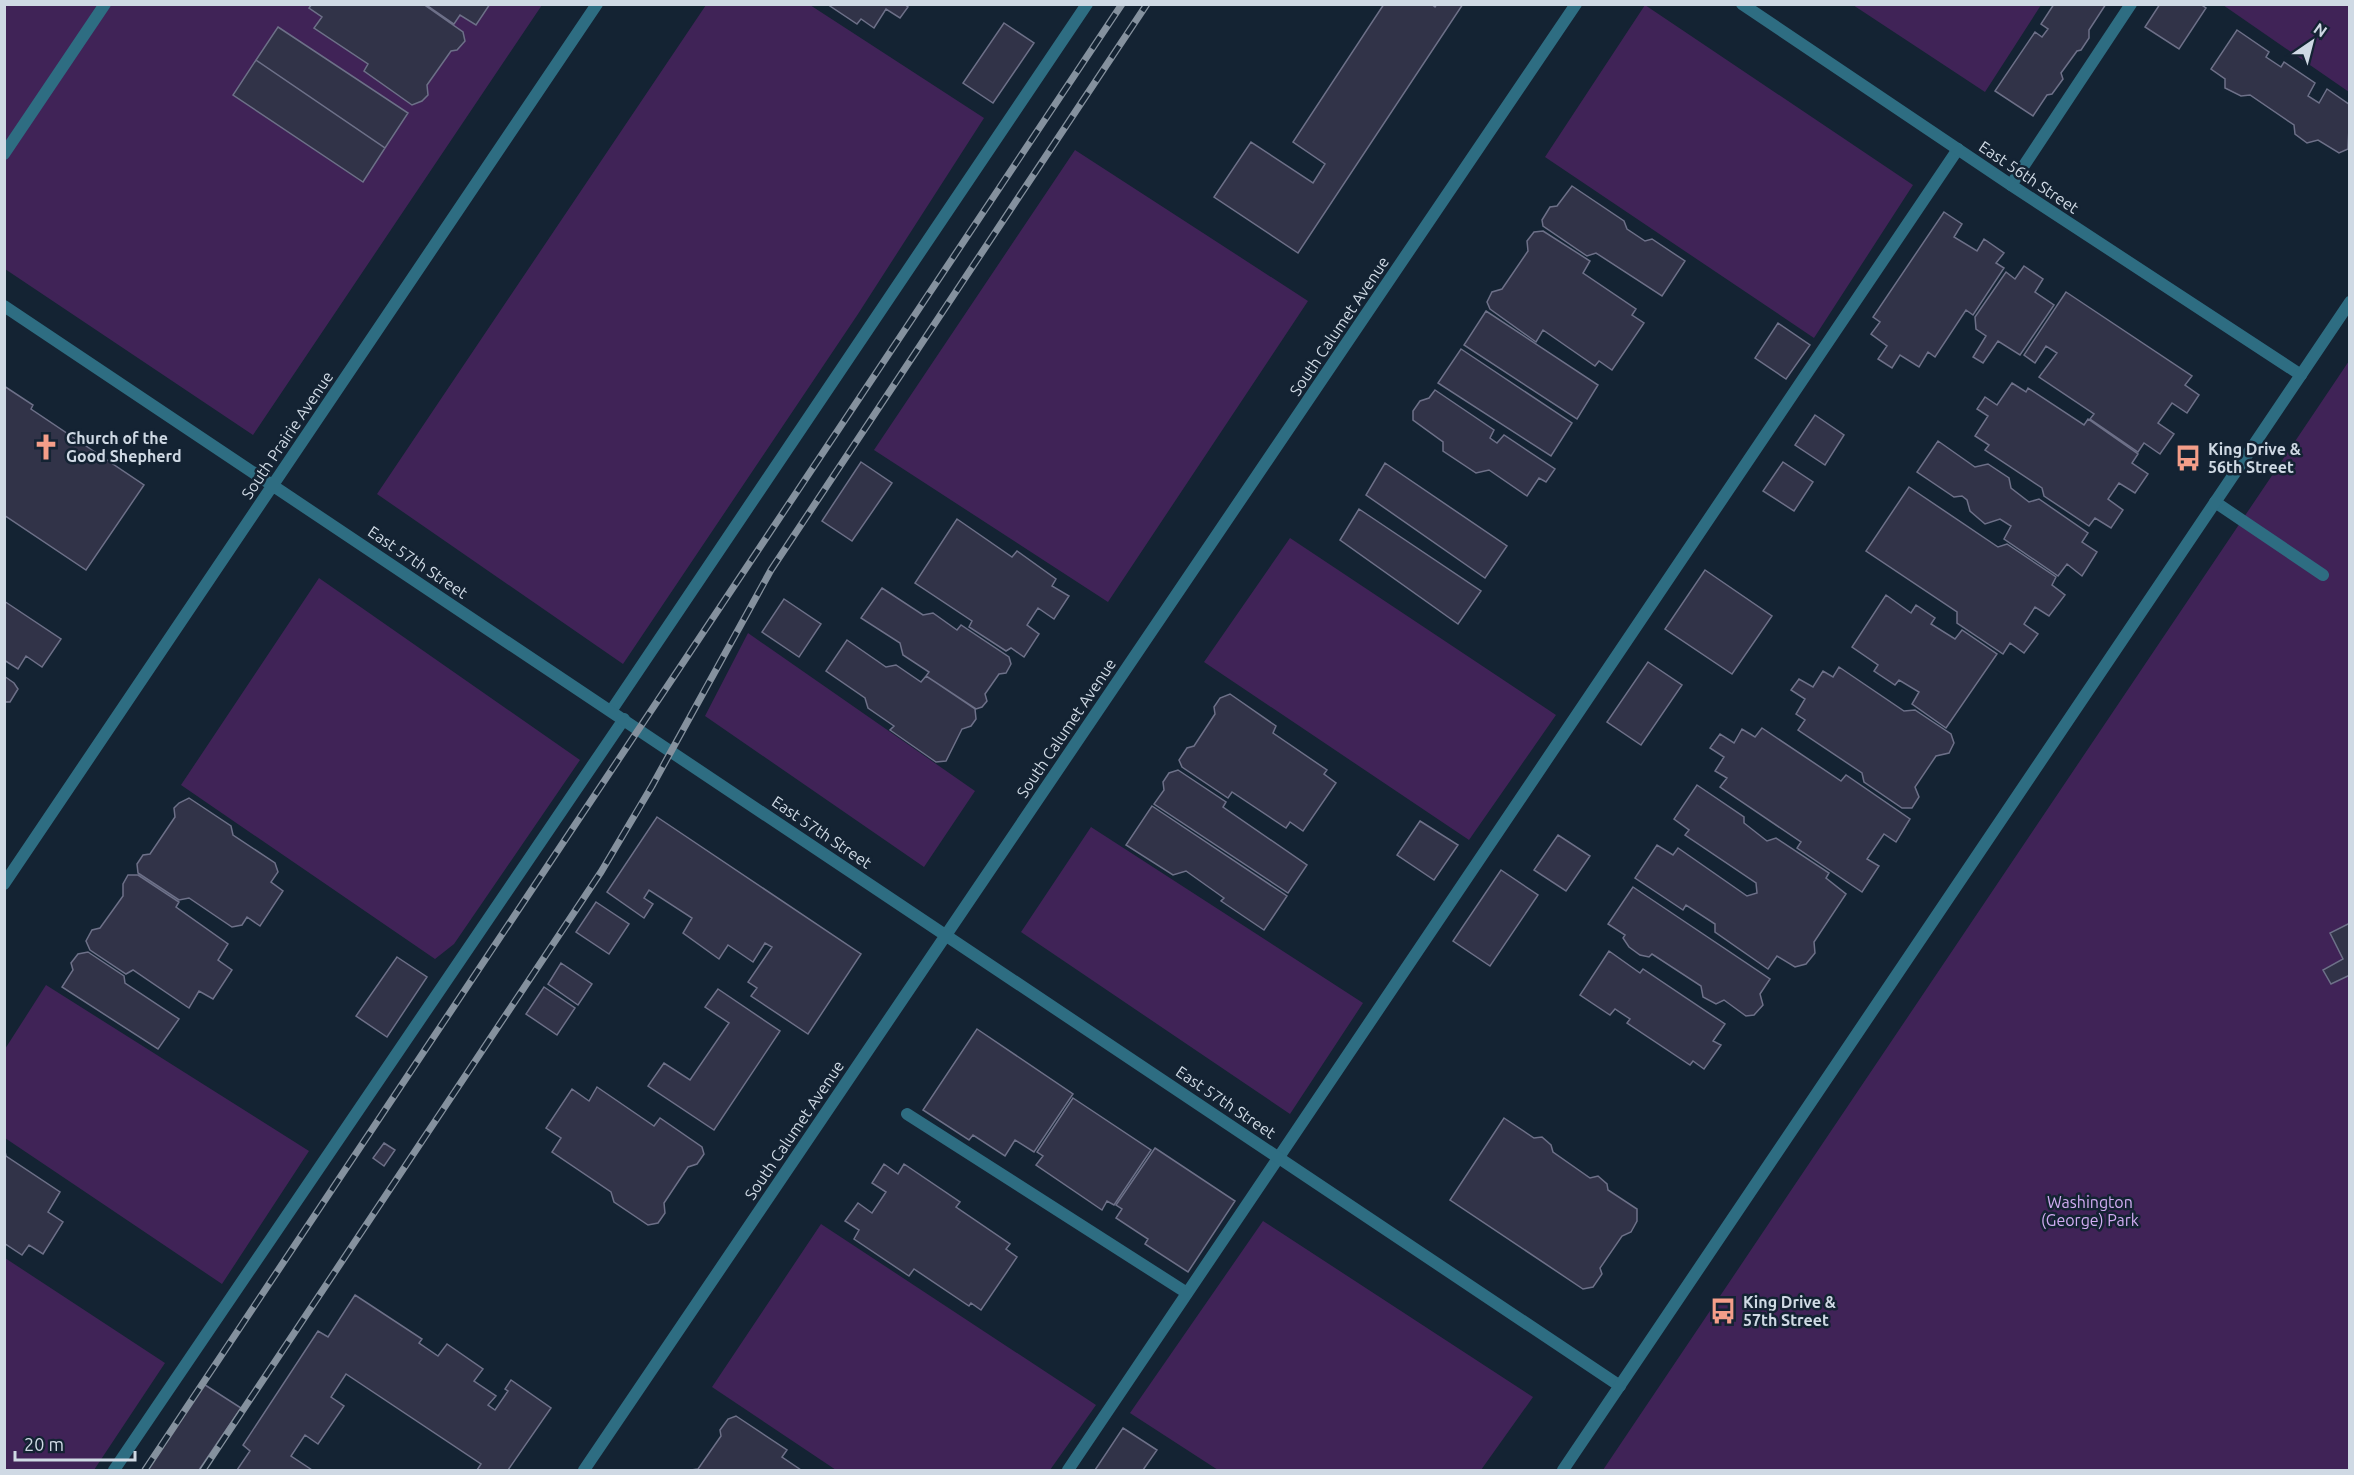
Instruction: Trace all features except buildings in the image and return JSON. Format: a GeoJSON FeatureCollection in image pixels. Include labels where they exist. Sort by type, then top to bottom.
{"type":"FeatureCollection","features":[{"type":"Feature","properties":{"kind":"street"},"geometry":{"type":"LineString","coordinates":[[4,154],[105,4]]}},
{"type":"Feature","properties":{"kind":"street","name":"South Prairie Avenue"},"geometry":{"type":"LineString","coordinates":[[4,884],[597,4]]}},
{"type":"Feature","properties":{"kind":"street"},"geometry":{"type":"LineString","coordinates":[[611,711],[1087,4]]}},
{"type":"Feature","properties":{"kind":"street","name":"South Calumet Avenue"},"geometry":{"type":"LineString","coordinates":[[584,1470],[1576,4]]}},
{"type":"Feature","properties":{"kind":"street","name":"East 56th Street"},"geometry":{"type":"LineString","coordinates":[[1742,4],[2011,185],[2301,375]]}},
{"type":"Feature","properties":{"kind":"street"},"geometry":{"type":"LineString","coordinates":[[2011,185],[2131,4]]}},
{"type":"Feature","properties":{"kind":"street"},"geometry":{"type":"LineString","coordinates":[[1068,1470],[1958,149]]}},
{"type":"Feature","properties":{"kind":"street"},"geometry":{"type":"LineString","coordinates":[[1563,1470],[2349,302]]}},
{"type":"Feature","properties":{"kind":"street","name":"East 57th Street"},"geometry":{"type":"LineString","coordinates":[[4,306],[1620,1386]]}},
{"type":"Feature","properties":{"kind":"street"},"geometry":{"type":"LineString","coordinates":[[2215,502],[2323,575]]}},
{"type":"Feature","properties":{"kind":"street"},"geometry":{"type":"LineString","coordinates":[[114,1470],[624,719]]}},
{"type":"Feature","properties":{"kind":"street"},"geometry":{"type":"LineString","coordinates":[[907,1114],[1187,1293]]}},
{"type":"Feature","properties":{"kind":"green space"},"geometry":{"type":"Polygon","coordinates":[[[2041,4],[1985,92],[1853,5],[2041,4]]]}},
{"type":"Feature","properties":{"kind":"green space"},"geometry":{"type":"Polygon","coordinates":[[[4,5],[542,5],[253,435],[5,269],[4,5]]]}},
{"type":"Feature","properties":{"kind":"green space"},"geometry":{"type":"Polygon","coordinates":[[[706,5],[810,5],[984,118],[858,314],[623,664],[377,494],[706,5]]]}},
{"type":"Feature","properties":{"kind":"green space"},"geometry":{"type":"Polygon","coordinates":[[[1645,5],[1913,185],[1814,338],[1545,157],[1645,5]]]}},
{"type":"Feature","properties":{"kind":"green space"},"geometry":{"type":"Polygon","coordinates":[[[2223,5],[2349,5],[2349,92],[2223,5]]]}},
{"type":"Feature","properties":{"kind":"green space"},"geometry":{"type":"Polygon","coordinates":[[[1075,150],[1308,301],[1108,602],[874,450],[1075,150]]]}},
{"type":"Feature","properties":{"kind":"green space","name":"Washington (George) Park"},"geometry":{"type":"Polygon","coordinates":[[[2349,361],[2349,1470],[1603,1470],[2349,361]]]}},
{"type":"Feature","properties":{"kind":"green space"},"geometry":{"type":"Polygon","coordinates":[[[1290,538],[1556,715],[1469,840],[1204,662],[1290,538]]]}},
{"type":"Feature","properties":{"kind":"green space"},"geometry":{"type":"Polygon","coordinates":[[[319,578],[580,760],[454,944],[435,959],[181,785],[319,578]]]}},
{"type":"Feature","properties":{"kind":"green space"},"geometry":{"type":"Polygon","coordinates":[[[748,633],[975,791],[924,867],[705,716],[748,633]]]}},
{"type":"Feature","properties":{"kind":"green space"},"geometry":{"type":"Polygon","coordinates":[[[1091,827],[1363,1003],[1290,1114],[1021,932],[1091,827]]]}},
{"type":"Feature","properties":{"kind":"green space"},"geometry":{"type":"Polygon","coordinates":[[[46,985],[309,1151],[222,1284],[5,1138],[5,1049],[46,985]]]}},
{"type":"Feature","properties":{"kind":"green space"},"geometry":{"type":"Polygon","coordinates":[[[1263,1221],[1533,1397],[1481,1470],[1218,1470],[1130,1413],[1263,1221]]]}},
{"type":"Feature","properties":{"kind":"green space"},"geometry":{"type":"Polygon","coordinates":[[[821,1224],[1096,1405],[1050,1470],[836,1470],[712,1387],[821,1224]]]}},
{"type":"Feature","properties":{"kind":"green space"},"geometry":{"type":"Polygon","coordinates":[[[5,1258],[165,1363],[94,1470],[5,1470],[5,1258]]]}},
{"type":"Feature","properties":{"kind":"railway"},"geometry":{"type":"LineString","coordinates":[[145,1470],[1122,4]]}},
{"type":"Feature","properties":{"kind":"railway"},"geometry":{"type":"LineString","coordinates":[[203,1470],[601,872],[652,786],[771,570],[1147,4]]}},
{"type":"Feature","properties":{"kind":"place","name":"Church of the Good Shepherd"},"geometry":{"type":"Point","coordinates":[46,447]}},
{"type":"Feature","properties":{"kind":"place","name":"King Drive & 56th Street"},"geometry":{"type":"Point","coordinates":[2188,458]}},
{"type":"Feature","properties":{"kind":"place","name":"King Drive & 57th Street"},"geometry":{"type":"Point","coordinates":[1723,1311]}}]}
